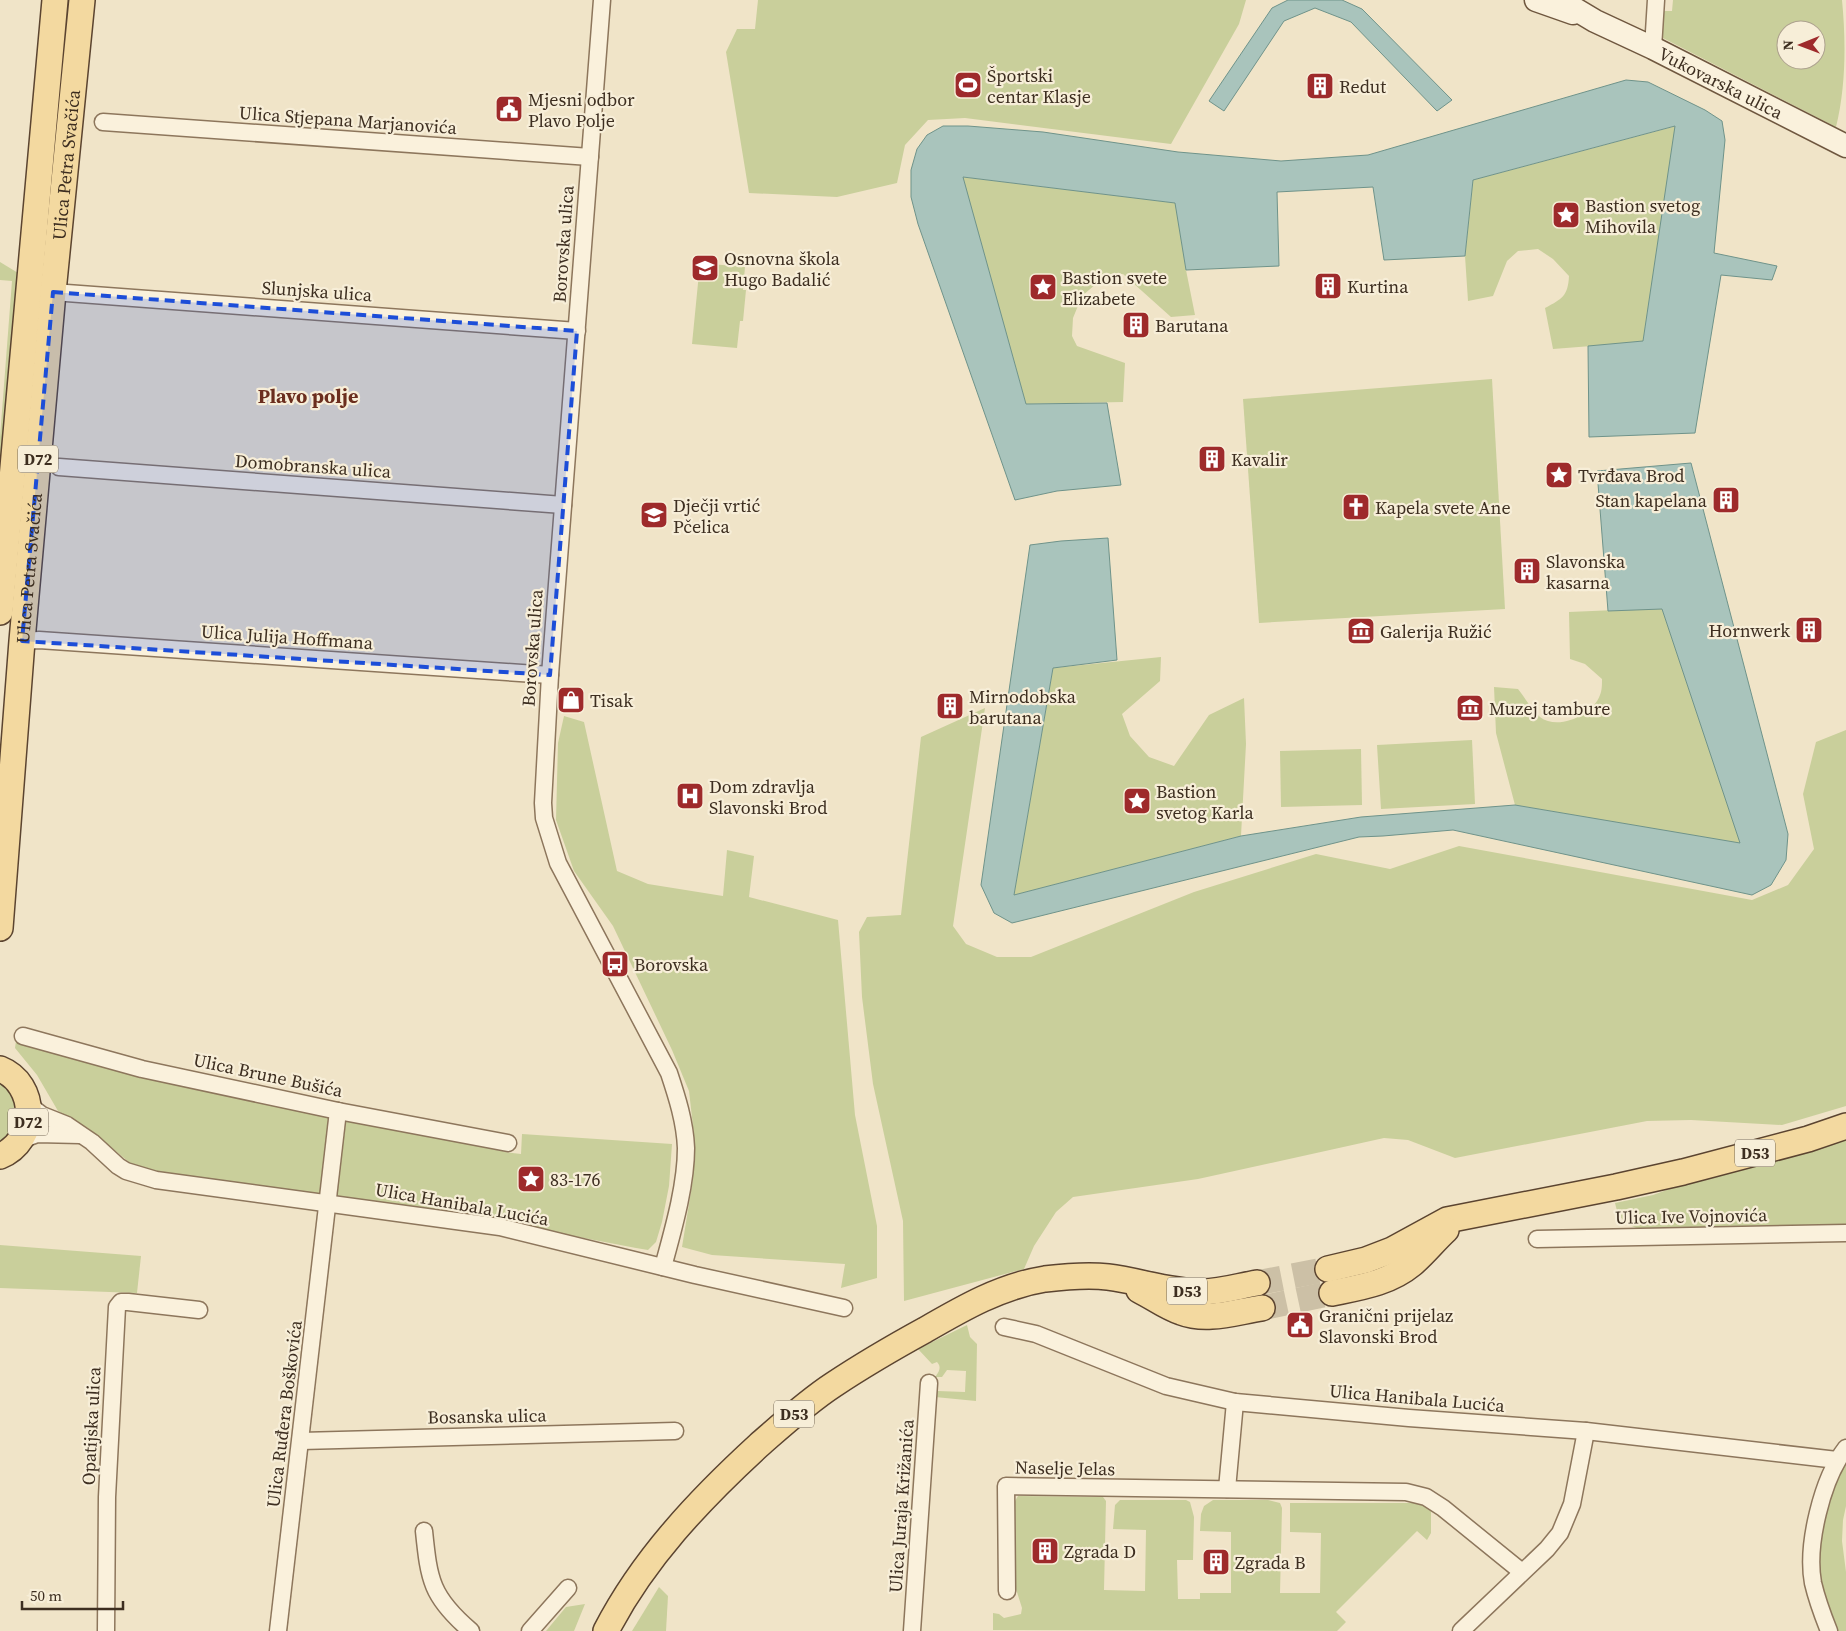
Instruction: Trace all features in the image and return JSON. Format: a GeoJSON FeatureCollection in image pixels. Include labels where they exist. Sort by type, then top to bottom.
{"type":"FeatureCollection","features":[{"type":"Feature","properties":{"kind":"main road","name":"Ulica Petra Svačića"},"geometry":{"type":"LineString","coordinates":[[0,612],[55,0]]}},
{"type":"Feature","properties":{"kind":"main road","name":"Ulica Petra Svačića"},"geometry":{"type":"LineString","coordinates":[[0,928],[22,641],[53,292],[82,0]]}},
{"type":"Feature","properties":{"kind":"main road","name":"Vukovarska ulica"},"geometry":{"type":"LineString","coordinates":[[1536,0],[1595,20]]}},
{"type":"Feature","properties":{"kind":"main road","name":"Vukovarska ulica"},"geometry":{"type":"LineString","coordinates":[[1560,0],[1595,20],[1846,146]]}},
{"type":"Feature","properties":{"kind":"main road","name":"D72"},"geometry":{"type":"LineString","coordinates":[[0,1156],[13,1148],[21,1140],[29,1117],[29,1105],[24,1091],[16,1079],[1,1068]]}},
{"type":"Feature","properties":{"kind":"main road","name":"D53"},"geometry":{"type":"LineString","coordinates":[[1328,1269],[1381,1255],[1442,1222],[1616,1188],[1808,1139],[1846,1126]]}},
{"type":"Feature","properties":{"kind":"main road","name":"D53"},"geometry":{"type":"LineString","coordinates":[[1332,1293],[1382,1282],[1391,1278],[1413,1263],[1448,1229],[1472,1216]]}},
{"type":"Feature","properties":{"kind":"main road","name":"D53"},"geometry":{"type":"LineString","coordinates":[[606,1631],[640,1575],[673,1533],[700,1502],[763,1442],[831,1386],[880,1354],[964,1308],[1023,1284],[1047,1279],[1098,1276],[1162,1288],[1202,1292],[1257,1283]]}},
{"type":"Feature","properties":{"kind":"main road","name":"D53"},"geometry":{"type":"LineString","coordinates":[[1117,1279],[1179,1312],[1193,1316],[1213,1316],[1262,1308]]}},
{"type":"Feature","properties":{"kind":"street","name":"Borovska ulica"},"geometry":{"type":"LineString","coordinates":[[602,0],[550,675],[543,804],[544,818],[558,863],[668,1073],[678,1098],[686,1148],[685,1164],[675,1219],[663,1266]]}},
{"type":"Feature","properties":{"kind":"street"},"geometry":{"type":"LineString","coordinates":[[1653,48],[1656,0]]}},
{"type":"Feature","properties":{"kind":"street","name":"Ulica Stjepana Marjanovića"},"geometry":{"type":"LineString","coordinates":[[103,122],[590,157]]}},
{"type":"Feature","properties":{"kind":"street","name":"Slunjska ulica"},"geometry":{"type":"LineString","coordinates":[[53,292],[577,331]]}},
{"type":"Feature","properties":{"kind":"street","name":"Domobranska ulica"},"geometry":{"type":"LineString","coordinates":[[60,466],[563,505]]}},
{"type":"Feature","properties":{"kind":"street","name":"Ulica Julija Hoffmana"},"geometry":{"type":"LineString","coordinates":[[22,641],[49,641],[550,675]]}},
{"type":"Feature","properties":{"kind":"street","name":"Ulica Brune Bušića"},"geometry":{"type":"LineString","coordinates":[[23,1036],[142,1069],[338,1111],[508,1142]]}},
{"type":"Feature","properties":{"kind":"street","name":"Ulica Hanibala Lucića"},"geometry":{"type":"LineString","coordinates":[[29,1105],[42,1115],[67,1125],[92,1142],[118,1166],[138,1176],[500,1227],[844,1308]]}},
{"type":"Feature","properties":{"kind":"street","name":"Ulica Ruđera Boškovića"},"geometry":{"type":"LineString","coordinates":[[278,1631],[338,1111]]}},
{"type":"Feature","properties":{"kind":"street"},"geometry":{"type":"LineString","coordinates":[[21,1140],[37,1134],[82,1135]]}},
{"type":"Feature","properties":{"kind":"street","name":"Ulica Ive Vojnovića"},"geometry":{"type":"LineString","coordinates":[[1536,1239],[1846,1233]]}},
{"type":"Feature","properties":{"kind":"street","name":"Opatijska ulica"},"geometry":{"type":"LineString","coordinates":[[106,1631],[107,1497],[117,1307],[122,1302],[128,1302],[199,1310]]}},
{"type":"Feature","properties":{"kind":"street","name":"Ulica Hanibala Lucića"},"geometry":{"type":"LineString","coordinates":[[1004,1327],[1036,1334],[1166,1386],[1235,1402],[1841,1454]]}},
{"type":"Feature","properties":{"kind":"street","name":"Ulica Juraja Križanića"},"geometry":{"type":"LineString","coordinates":[[912,1631],[929,1383]]}},
{"type":"Feature","properties":{"kind":"street"},"geometry":{"type":"LineString","coordinates":[[1227,1488],[1235,1402]]}},
{"type":"Feature","properties":{"kind":"street","name":"Bosanska ulica"},"geometry":{"type":"LineString","coordinates":[[301,1440],[675,1431]]}},
{"type":"Feature","properties":{"kind":"street"},"geometry":{"type":"LineString","coordinates":[[1461,1631],[1547,1549],[1560,1533],[1572,1504],[1586,1431]]}},
{"type":"Feature","properties":{"kind":"street"},"geometry":{"type":"LineString","coordinates":[[1829,1631],[1813,1583],[1811,1564],[1820,1504],[1841,1454]]}},
{"type":"Feature","properties":{"kind":"street","name":"Naselje Jelas"},"geometry":{"type":"LineString","coordinates":[[1007,1591],[1006,1486],[1406,1492],[1426,1497],[1443,1508],[1522,1572]]}},
{"type":"Feature","properties":{"kind":"street"},"geometry":{"type":"LineString","coordinates":[[424,1531],[429,1574],[434,1588],[443,1604],[471,1631]]}},
{"type":"Feature","properties":{"kind":"street"},"geometry":{"type":"LineString","coordinates":[[530,1631],[568,1588]]}},
{"type":"Feature","properties":{"kind":"highlighted area"},"geometry":{"type":"Polygon","coordinates":[[[53,292],[577,331],[550,675],[22,641],[53,292]]]}},
{"type":"Feature","properties":{"kind":"green space","name":"Športski centar Klasje"},"geometry":{"type":"Polygon","coordinates":[[[758,0],[1246,0],[1239,24],[1171,144],[965,118],[928,120],[905,145],[897,183],[837,197],[749,193],[726,52],[737,29],[755,29],[758,0]]]}},
{"type":"Feature","properties":{"kind":"green space"},"geometry":{"type":"Polygon","coordinates":[[[1673,0],[1842,0],[1844,64],[1842,96],[1836,127],[1661,37],[1663,11],[1672,11],[1673,0]]]}},
{"type":"Feature","properties":{"kind":"green space","name":"Bastion svetog Mihovila"},"geometry":{"type":"Polygon","coordinates":[[[1676,126],[1643,342],[1553,349],[1545,308],[1563,296],[1567,288],[1569,276],[1553,259],[1538,249],[1518,251],[1507,261],[1493,296],[1468,301],[1465,256],[1473,180],[1676,126]]]}},
{"type":"Feature","properties":{"kind":"green space","name":"Bastion svete Elizabete"},"geometry":{"type":"Polygon","coordinates":[[[962,177],[1176,203],[1195,315],[1171,317],[1123,274],[1104,277],[1082,296],[1073,318],[1072,336],[1077,346],[1125,363],[1123,402],[1026,404],[962,177]]]}},
{"type":"Feature","properties":{"kind":"green space"},"geometry":{"type":"Polygon","coordinates":[[[0,262],[23,276],[0,519],[0,437],[12,281],[0,280],[0,262]]]}},
{"type":"Feature","properties":{"kind":"green space"},"geometry":{"type":"Polygon","coordinates":[[[700,263],[745,267],[743,290],[746,290],[743,321],[740,321],[737,348],[692,344],[700,263]]]}},
{"type":"Feature","properties":{"kind":"green space"},"geometry":{"type":"Polygon","coordinates":[[[1492,379],[1505,609],[1259,623],[1243,399],[1492,379]]]}},
{"type":"Feature","properties":{"kind":"green space"},"geometry":{"type":"Polygon","coordinates":[[[1662,608],[1741,844],[1515,805],[1496,733],[1494,687],[1518,689],[1537,714],[1547,721],[1556,722],[1574,719],[1590,709],[1596,702],[1601,692],[1602,679],[1585,664],[1570,659],[1569,612],[1662,608]]]}},
{"type":"Feature","properties":{"kind":"green space","name":"Bastion svetog Karla"},"geometry":{"type":"Polygon","coordinates":[[[1161,657],[1160,681],[1122,714],[1130,736],[1149,757],[1174,766],[1209,715],[1244,698],[1246,744],[1241,836],[1014,895],[1053,668],[1161,657]]]}},
{"type":"Feature","properties":{"kind":"green space"},"geometry":{"type":"Polygon","coordinates":[[[985,708],[953,926],[966,944],[997,957],[1031,957],[1194,892],[1316,854],[1390,869],[1459,846],[1752,900],[1788,885],[1814,849],[1803,794],[1816,742],[1846,730],[1846,1106],[1782,1125],[1691,1120],[1647,1121],[1455,1158],[1408,1140],[1384,1138],[1198,1179],[1073,1197],[1056,1212],[1034,1246],[1024,1269],[904,1301],[903,1221],[873,1084],[862,997],[859,932],[867,917],[901,915],[921,737],[985,708]]]}},
{"type":"Feature","properties":{"kind":"green space"},"geometry":{"type":"Polygon","coordinates":[[[564,716],[584,722],[617,871],[648,884],[723,896],[727,850],[754,856],[749,897],[838,920],[855,1115],[877,1226],[877,1278],[841,1288],[845,1264],[712,1255],[682,1247],[693,1179],[694,1135],[689,1091],[672,1050],[613,926],[574,871],[556,820],[558,743],[564,716]]]}},
{"type":"Feature","properties":{"kind":"green space"},"geometry":{"type":"Polygon","coordinates":[[[1472,740],[1475,804],[1381,809],[1377,745],[1472,740]]]}},
{"type":"Feature","properties":{"kind":"green space"},"geometry":{"type":"Polygon","coordinates":[[[1361,749],[1362,805],[1281,807],[1280,751],[1361,749]]]}},
{"type":"Feature","properties":{"kind":"green space"},"geometry":{"type":"Polygon","coordinates":[[[16,1041],[101,1064],[490,1144],[505,1152],[521,1154],[522,1134],[672,1144],[669,1186],[662,1222],[656,1242],[648,1250],[458,1214],[150,1171],[130,1163],[88,1128],[58,1111],[37,1075],[15,1048],[16,1041]]]}},
{"type":"Feature","properties":{"kind":"green space"},"geometry":{"type":"Polygon","coordinates":[[[0,1082],[17,1101],[17,1124],[0,1145],[0,1082]]]}},
{"type":"Feature","properties":{"kind":"green space"},"geometry":{"type":"Polygon","coordinates":[[[1846,1139],[1846,1224],[1639,1229],[1623,1220],[1616,1208],[1615,1203],[1653,1195],[1686,1183],[1846,1139]]]}},
{"type":"Feature","properties":{"kind":"green space"},"geometry":{"type":"Polygon","coordinates":[[[0,1245],[141,1256],[137,1293],[0,1288],[0,1245]]]}},
{"type":"Feature","properties":{"kind":"green space"},"geometry":{"type":"Polygon","coordinates":[[[967,1325],[970,1337],[977,1344],[976,1401],[935,1397],[938,1391],[965,1392],[966,1371],[947,1370],[942,1377],[935,1377],[939,1370],[939,1364],[937,1362],[932,1364],[918,1349],[967,1325]]]}},
{"type":"Feature","properties":{"kind":"green space"},"geometry":{"type":"Polygon","coordinates":[[[1846,1462],[1846,1506],[1842,1541],[1846,1572],[1846,1631],[1835,1631],[1820,1591],[1818,1549],[1828,1496],[1846,1462]]]}},
{"type":"Feature","properties":{"kind":"green space"},"geometry":{"type":"Polygon","coordinates":[[[1018,1496],[1103,1497],[1106,1501],[1104,1590],[1145,1591],[1146,1530],[1113,1529],[1115,1505],[1120,1500],[1186,1500],[1190,1502],[1194,1517],[1193,1560],[1177,1560],[1178,1599],[1200,1599],[1200,1593],[1231,1593],[1231,1532],[1200,1531],[1201,1514],[1204,1506],[1213,1500],[1268,1500],[1280,1503],[1282,1508],[1280,1593],[1320,1593],[1321,1533],[1290,1532],[1290,1503],[1415,1503],[1424,1505],[1431,1511],[1431,1533],[1427,1540],[1417,1531],[1336,1612],[1346,1622],[1337,1631],[993,1630],[993,1613],[999,1614],[1004,1618],[1021,1614],[1022,1608],[1016,1589],[1015,1501],[1018,1496]]]}},
{"type":"Feature","properties":{"kind":"green space"},"geometry":{"type":"Polygon","coordinates":[[[659,1587],[668,1596],[666,1631],[632,1631],[659,1587]]]}},
{"type":"Feature","properties":{"kind":"green space"},"geometry":{"type":"Polygon","coordinates":[[[585,1604],[574,1631],[546,1631],[566,1607],[585,1604]]]}},
{"type":"Feature","properties":{"kind":"water"},"geometry":{"type":"Polygon","coordinates":[[[1288,0],[1342,0],[1362,9],[1452,100],[1437,111],[1351,22],[1315,8],[1284,21],[1224,111],[1209,101],[1272,8],[1288,0]]]}},
{"type":"Feature","properties":{"kind":"water"},"geometry":{"type":"Polygon","coordinates":[[[1626,80],[1648,82],[1705,110],[1722,121],[1725,140],[1714,253],[1777,266],[1772,280],[1721,275],[1695,433],[1589,437],[1588,346],[1643,341],[1675,126],[1473,180],[1465,256],[1384,260],[1373,187],[1277,192],[1279,266],[1186,270],[1175,203],[963,177],[1026,404],[1107,403],[1121,485],[1057,491],[1015,500],[918,224],[911,197],[911,170],[917,149],[927,135],[943,126],[968,126],[1043,132],[1178,152],[1281,161],[1368,155],[1626,80]]]}},
{"type":"Feature","properties":{"kind":"water"},"geometry":{"type":"Polygon","coordinates":[[[1691,463],[1788,834],[1786,860],[1771,885],[1752,895],[1453,830],[1359,837],[1012,923],[994,913],[981,885],[1030,545],[1061,541],[1108,538],[1117,660],[1053,668],[1014,895],[1241,836],[1361,817],[1515,805],[1740,843],[1662,609],[1608,611],[1597,471],[1691,463]]]}},
{"type":"Feature","properties":{"kind":"tunnel"},"geometry":{"type":"LineString","coordinates":[[1257,1283],[1328,1269]]}},
{"type":"Feature","properties":{"kind":"tunnel"},"geometry":{"type":"LineString","coordinates":[[1262,1308],[1332,1293]]}},
{"type":"Feature","properties":{"kind":"place","name":"Športski centar Klasje"},"geometry":{"type":"Point","coordinates":[968,85]}},
{"type":"Feature","properties":{"kind":"place","name":"Redut"},"geometry":{"type":"Point","coordinates":[1320,86]}},
{"type":"Feature","properties":{"kind":"place","name":"Mjesni odbor Plavo Polje"},"geometry":{"type":"Point","coordinates":[509,109]}},
{"type":"Feature","properties":{"kind":"place","name":"Bastion svetog Mihovila"},"geometry":{"type":"Point","coordinates":[1566,215]}},
{"type":"Feature","properties":{"kind":"place","name":"Osnovna škola Hugo Badalić"},"geometry":{"type":"Point","coordinates":[705,268]}},
{"type":"Feature","properties":{"kind":"place","name":"Kurtina"},"geometry":{"type":"Point","coordinates":[1328,286]}},
{"type":"Feature","properties":{"kind":"place","name":"Bastion svete Elizabete"},"geometry":{"type":"Point","coordinates":[1043,287]}},
{"type":"Feature","properties":{"kind":"place","name":"Barutana"},"geometry":{"type":"Point","coordinates":[1136,325]}},
{"type":"Feature","properties":{"kind":"place","name":"Kavalir"},"geometry":{"type":"Point","coordinates":[1212,459]}},
{"type":"Feature","properties":{"kind":"place","name":"Tvrđava Brod"},"geometry":{"type":"Point","coordinates":[1559,475]}},
{"type":"Feature","properties":{"kind":"place","name":"Stan kapelana"},"geometry":{"type":"Point","coordinates":[1726,500]}},
{"type":"Feature","properties":{"kind":"place","name":"Kapela svete Ane"},"geometry":{"type":"Point","coordinates":[1356,507]}},
{"type":"Feature","properties":{"kind":"place","name":"Dječji vrtić Pčelica"},"geometry":{"type":"Point","coordinates":[654,515]}},
{"type":"Feature","properties":{"kind":"place","name":"Slavonska kasarna"},"geometry":{"type":"Point","coordinates":[1527,571]}},
{"type":"Feature","properties":{"kind":"place","name":"Hornwerk"},"geometry":{"type":"Point","coordinates":[1809,630]}},
{"type":"Feature","properties":{"kind":"place","name":"Galerija Ružić"},"geometry":{"type":"Point","coordinates":[1361,631]}},
{"type":"Feature","properties":{"kind":"place","name":"Tisak"},"geometry":{"type":"Point","coordinates":[571,700]}},
{"type":"Feature","properties":{"kind":"place","name":"Mirnodobska barutana"},"geometry":{"type":"Point","coordinates":[950,706]}},
{"type":"Feature","properties":{"kind":"place","name":"Muzej tambure"},"geometry":{"type":"Point","coordinates":[1470,708]}},
{"type":"Feature","properties":{"kind":"place","name":"Dom zdravlja Slavonski Brod"},"geometry":{"type":"Point","coordinates":[690,796]}},
{"type":"Feature","properties":{"kind":"place","name":"Bastion svetog Karla"},"geometry":{"type":"Point","coordinates":[1137,801]}},
{"type":"Feature","properties":{"kind":"place","name":"Borovska"},"geometry":{"type":"Point","coordinates":[615,964]}},
{"type":"Feature","properties":{"kind":"place","name":"83-176"},"geometry":{"type":"Point","coordinates":[531,1179]}},
{"type":"Feature","properties":{"kind":"place","name":"Granični prijelaz Slavonski Brod"},"geometry":{"type":"Point","coordinates":[1300,1325]}},
{"type":"Feature","properties":{"kind":"place","name":"Zgrada D"},"geometry":{"type":"Point","coordinates":[1045,1551]}},
{"type":"Feature","properties":{"kind":"place","name":"Zgrada B"},"geometry":{"type":"Point","coordinates":[1216,1562]}},
{"type":"Feature","properties":{"kind":"district","name":"Plavo polje"},"geometry":{"type":"Point","coordinates":[308,396]}}]}
